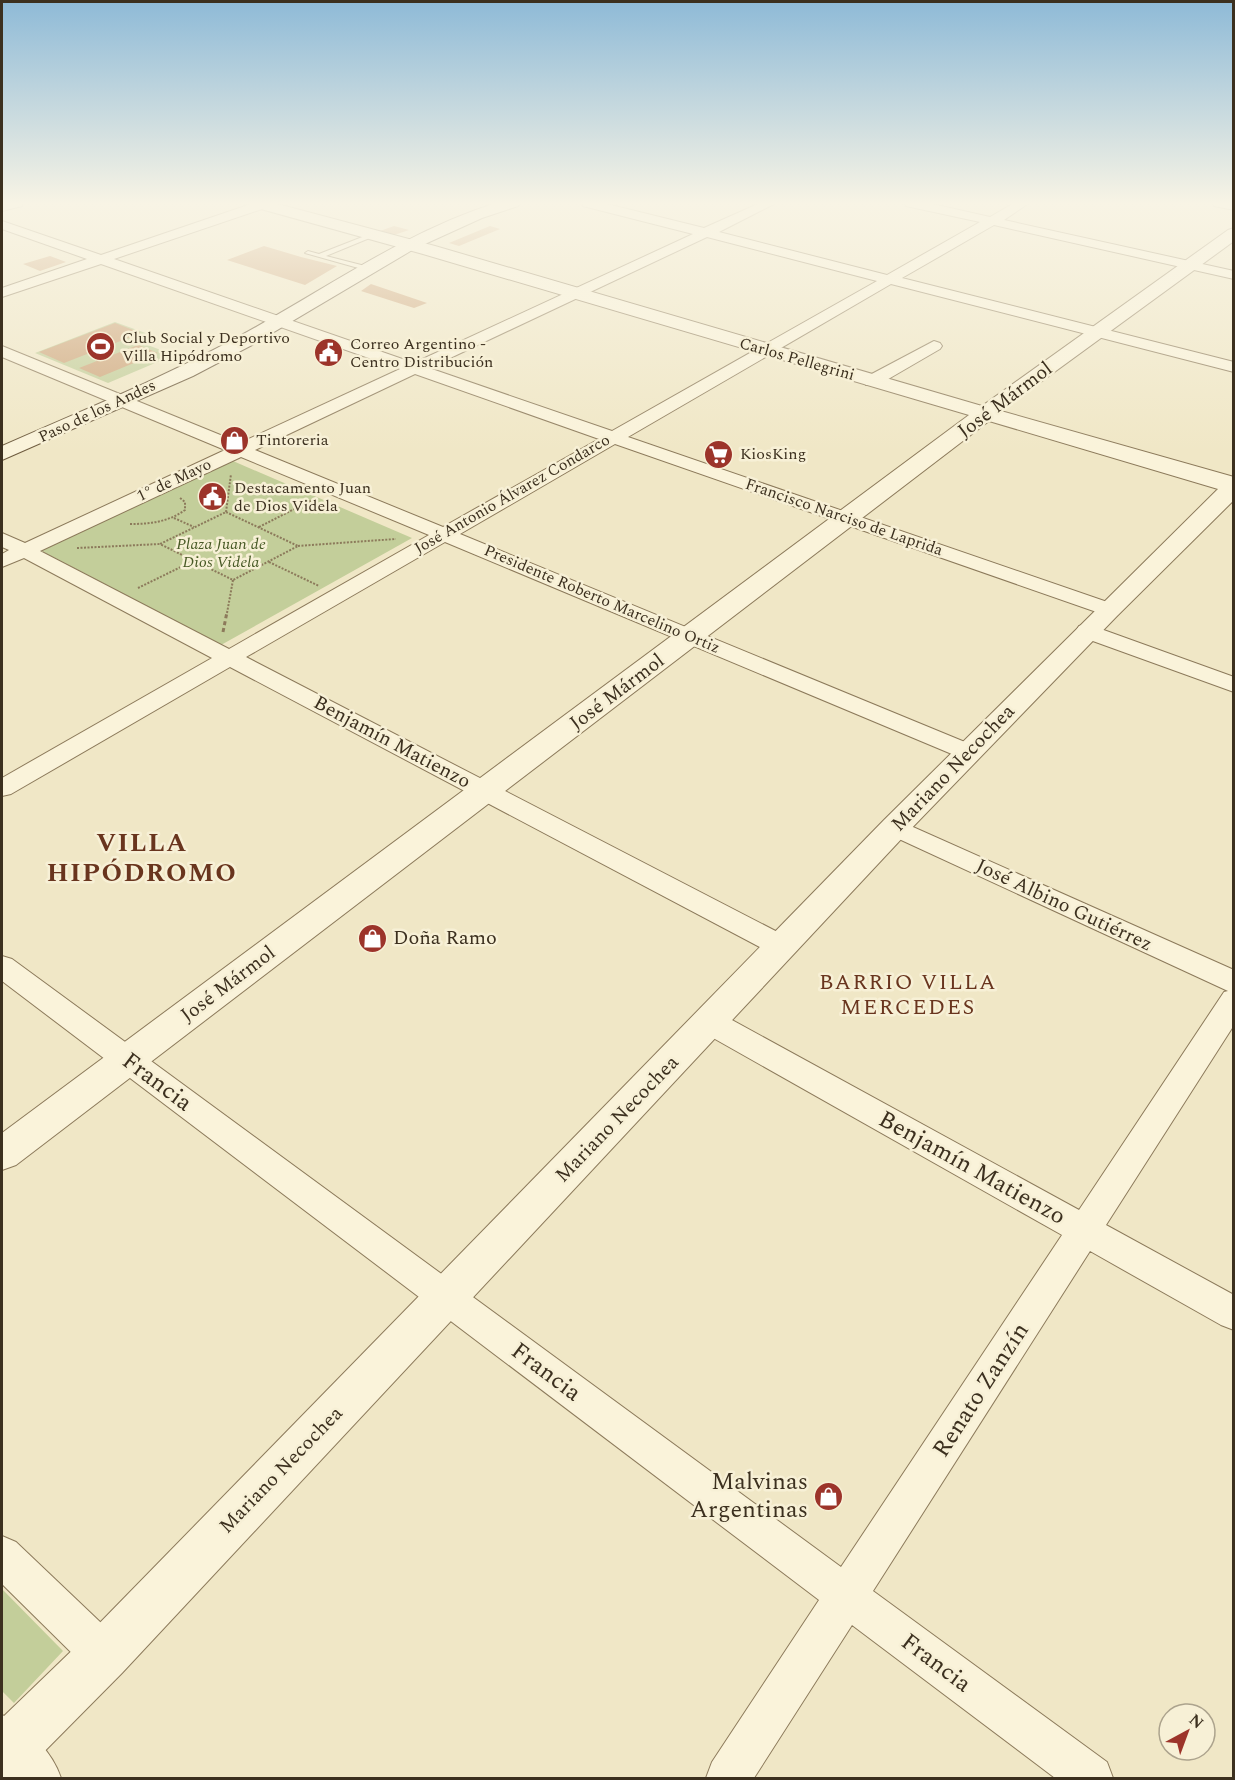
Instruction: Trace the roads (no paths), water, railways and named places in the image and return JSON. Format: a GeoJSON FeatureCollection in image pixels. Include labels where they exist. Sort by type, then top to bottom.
{"type":"FeatureCollection","features":[{"type":"Feature","properties":{"kind":"street"},"geometry":{"type":"LineString","coordinates":[[2,293],[22,286]]}},
{"type":"Feature","properties":{"kind":"street","name":"Francisco Narciso de Laprida"},"geometry":{"type":"LineString","coordinates":[[177,286],[848,519],[1098,621],[1233,685]]}},
{"type":"Feature","properties":{"kind":"street","name":"Paso de los Andes"},"geometry":{"type":"LineString","coordinates":[[2,454],[218,355],[338,286]]}},
{"type":"Feature","properties":{"kind":"street","name":"Carlos Pellegrini"},"geometry":{"type":"LineString","coordinates":[[549,286],[1233,485]]}},
{"type":"Feature","properties":{"kind":"street","name":"1° de Mayo"},"geometry":{"type":"LineString","coordinates":[[12,556],[593,286]]}},
{"type":"Feature","properties":{"kind":"street","name":"José Antonio Álvarez Condarco"},"geometry":{"type":"LineString","coordinates":[[2,788],[226,645],[337,595],[876,286]]}},
{"type":"Feature","properties":{"kind":"street"},"geometry":{"type":"LineString","coordinates":[[915,286],[1233,368]]}},
{"type":"Feature","properties":{"kind":"street","name":"José Mármol"},"geometry":{"type":"LineString","coordinates":[[2,1154],[987,414],[1162,286]]}},
{"type":"Feature","properties":{"kind":"street"},"geometry":{"type":"LineString","coordinates":[[872,381],[934,346]]}},
{"type":"Feature","properties":{"kind":"street","name":"Presidente Roberto Marcelino Ortiz"},"geometry":{"type":"LineString","coordinates":[[2,351],[968,752]]}},
{"type":"Feature","properties":{"kind":"street","name":"Mariano Necochea"},"geometry":{"type":"LineString","coordinates":[[13,1755],[104,1655],[895,827],[1223,498],[1233,485]]}},
{"type":"Feature","properties":{"kind":"street","name":"Benjamín Matienzo"},"geometry":{"type":"LineString","coordinates":[[2,539],[12,556],[226,645],[485,790],[781,946]]}},
{"type":"Feature","properties":{"kind":"street","name":"José Albino Gutiérrez"},"geometry":{"type":"LineString","coordinates":[[895,827],[1233,982]]}},
{"type":"Feature","properties":{"kind":"street","name":"Francia"},"geometry":{"type":"LineString","coordinates":[[2,966],[1091,1779]]}},
{"type":"Feature","properties":{"kind":"street","name":"Renato Zanzín"},"geometry":{"type":"LineString","coordinates":[[728,1779],[1233,1000]]}},
{"type":"Feature","properties":{"kind":"street","name":"Benjamín Matienzo"},"geometry":{"type":"LineString","coordinates":[[710,1022],[1233,1314]]}},
{"type":"Feature","properties":{"kind":"street"},"geometry":{"type":"LineString","coordinates":[[2,1556],[104,1655]]}},
{"type":"Feature","properties":{"kind":"place","name":"Club Social y Deportivo Villa Hipódromo"},"geometry":{"type":"Point","coordinates":[101,347]}},
{"type":"Feature","properties":{"kind":"place","name":"Correo Argentino - Centro Distribución"},"geometry":{"type":"Point","coordinates":[329,353]}},
{"type":"Feature","properties":{"kind":"place","name":"Tintoreria"},"geometry":{"type":"Point","coordinates":[235,440]}},
{"type":"Feature","properties":{"kind":"place","name":"KiosKing"},"geometry":{"type":"Point","coordinates":[719,454]}},
{"type":"Feature","properties":{"kind":"place","name":"Destacamento Juan de Dios Videla"},"geometry":{"type":"Point","coordinates":[213,497]}},
{"type":"Feature","properties":{"kind":"place","name":"Doña Ramo"},"geometry":{"type":"Point","coordinates":[372,938]}},
{"type":"Feature","properties":{"kind":"place","name":"Malvinas Argentinas"},"geometry":{"type":"Point","coordinates":[829,1496]}},
{"type":"Feature","properties":{"kind":"district","name":"VILLA HIPÓDROMO"},"geometry":{"type":"Point","coordinates":[142,858]}},
{"type":"Feature","properties":{"kind":"district","name":"BARRIO VILLA MERCEDES"},"geometry":{"type":"Point","coordinates":[908,994]}},
{"type":"Feature","properties":{"kind":"park label","name":"Plaza Juan de Dios Videla"},"geometry":{"type":"Point","coordinates":[221,553]}}]}
